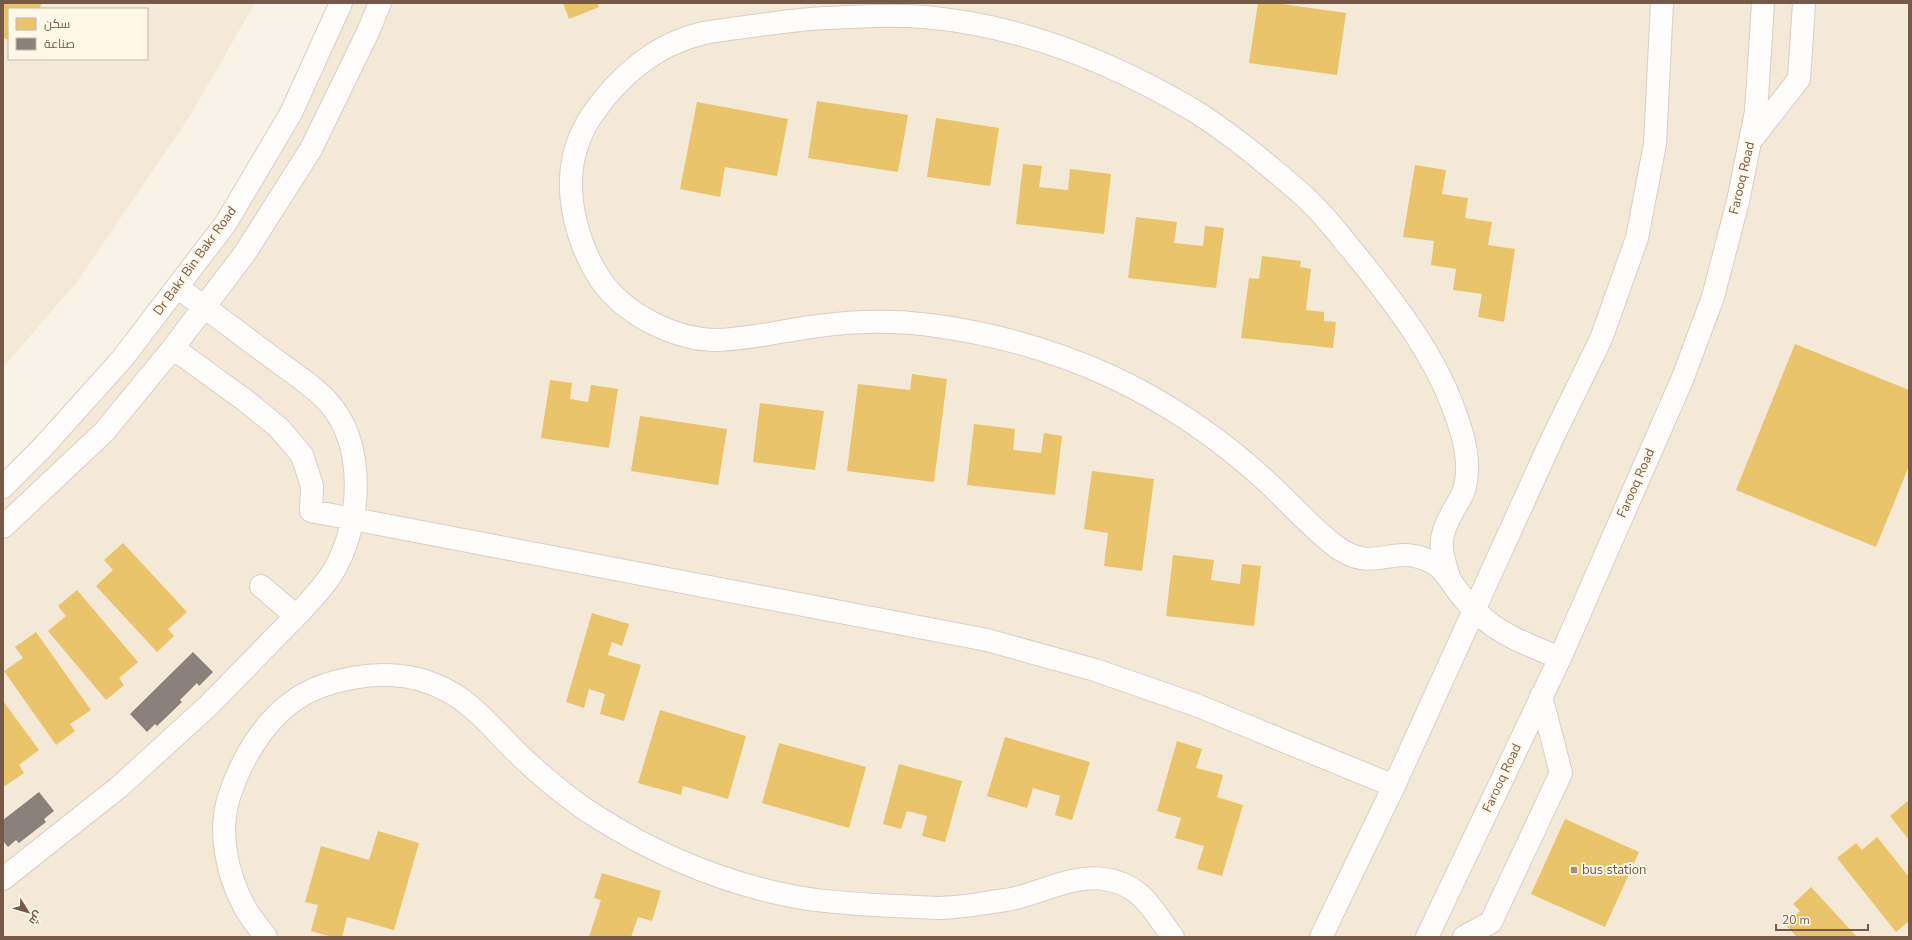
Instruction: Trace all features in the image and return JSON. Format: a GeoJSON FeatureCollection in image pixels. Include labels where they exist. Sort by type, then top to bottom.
{"type":"FeatureCollection","features":[{"type":"Feature","properties":{"kind":"street","name":"Dr Bakr Bin Bakr Road"},"geometry":{"type":"LineString","coordinates":[[3,487],[42,448],[122,359],[226,223],[291,114],[341,3]]}},
{"type":"Feature","properties":{"kind":"street"},"geometry":{"type":"LineString","coordinates":[[3,527],[104,432],[173,348],[245,253],[311,149],[368,32],[380,3]]}},
{"type":"Feature","properties":{"kind":"street"},"geometry":{"type":"LineString","coordinates":[[1321,937],[1394,786],[1552,439],[1601,339],[1637,238],[1655,144],[1662,3]]}},
{"type":"Feature","properties":{"kind":"street","name":"Farooq Road"},"geometry":{"type":"LineString","coordinates":[[1427,937],[1560,658],[1682,380],[1713,297],[1738,201],[1756,112],[1763,3]]}},
{"type":"Feature","properties":{"kind":"street"},"geometry":{"type":"LineString","coordinates":[[1750,141],[1799,79],[1804,3]]}},
{"type":"Feature","properties":{"kind":"street"},"geometry":{"type":"LineString","coordinates":[[1448,574],[1430,560],[1417,556],[1402,555],[1370,560],[1351,556],[1332,543],[1258,474],[1173,408],[1133,386],[1046,350],[984,335],[929,325],[878,321],[822,325],[717,340],[687,336],[653,324],[626,306],[602,283],[582,244],[576,223],[570,189],[572,156],[586,124],[606,94],[637,65],[668,46],[700,34],[791,21],[873,15],[927,18],[997,28],[1063,48],[1126,74],[1196,112],[1250,150],[1312,204],[1389,297],[1426,353],[1451,402],[1464,447],[1467,473],[1462,495],[1446,522],[1441,539],[1442,554],[1448,574],[1463,599],[1490,624],[1519,641],[1560,658]]}},
{"type":"Feature","properties":{"kind":"street"},"geometry":{"type":"LineString","coordinates":[[3,879],[120,787],[208,706],[321,589],[335,567],[347,541],[354,504],[356,466],[346,430],[329,403],[298,377],[177,287]]}},
{"type":"Feature","properties":{"kind":"street"},"geometry":{"type":"LineString","coordinates":[[173,348],[246,401],[279,428],[302,455],[312,486],[311,511],[987,640],[1095,670],[1196,705],[1394,786]]}},
{"type":"Feature","properties":{"kind":"street"},"geometry":{"type":"LineString","coordinates":[[261,586],[296,616]]}},
{"type":"Feature","properties":{"kind":"street"},"geometry":{"type":"LineString","coordinates":[[266,937],[245,908],[231,876],[224,838],[226,806],[237,772],[258,736],[283,708],[312,690],[345,678],[378,674],[409,676],[438,686],[468,704],[527,762],[561,791],[597,817],[666,854],[743,885],[787,895],[840,903],[940,908],[1011,899],[1079,879],[1104,879],[1125,886],[1143,896],[1157,912],[1173,937]]}},
{"type":"Feature","properties":{"kind":"street"},"geometry":{"type":"LineString","coordinates":[[1464,937],[1491,922],[1561,773],[1541,696]]}},
{"type":"Feature","properties":{"kind":"shaded area"},"geometry":{"type":"Polygon","coordinates":[[[3,3],[255,3],[188,119],[76,283],[3,367],[3,3]]]}},
{"type":"Feature","properties":{"kind":"shaded area"},"geometry":{"type":"Polygon","coordinates":[[[350,3],[1909,3],[1909,937],[3,937],[3,499],[48,453],[125,368],[350,3]]]}},
{"type":"Feature","properties":{"kind":"building: سكن"},"geometry":{"type":"Polygon","coordinates":[[[3,3],[42,3],[40,8],[8,8],[8,40],[3,38],[3,3]]]}},
{"type":"Feature","properties":{"kind":"building: سكن"},"geometry":{"type":"Polygon","coordinates":[[[563,3],[597,3],[599,7],[569,19],[563,3]]]}},
{"type":"Feature","properties":{"kind":"building: سكن"},"geometry":{"type":"Polygon","coordinates":[[[1258,3],[1275,3],[1346,13],[1337,75],[1249,63],[1258,3]]]}},
{"type":"Feature","properties":{"kind":"building: سكن"},"geometry":{"type":"Polygon","coordinates":[[[817,101],[908,115],[898,172],[808,158],[817,101]]]}},
{"type":"Feature","properties":{"kind":"building: سكن"},"geometry":{"type":"Polygon","coordinates":[[[697,102],[788,119],[777,176],[725,167],[720,197],[680,189],[697,102]]]}},
{"type":"Feature","properties":{"kind":"building: سكن"},"geometry":{"type":"Polygon","coordinates":[[[936,118],[999,128],[990,186],[927,177],[936,118]]]}},
{"type":"Feature","properties":{"kind":"building: سكن"},"geometry":{"type":"Polygon","coordinates":[[[1023,164],[1042,166],[1039,187],[1068,190],[1070,169],[1111,174],[1104,234],[1016,224],[1023,164]]]}},
{"type":"Feature","properties":{"kind":"building: سكن"},"geometry":{"type":"Polygon","coordinates":[[[1415,165],[1446,170],[1442,194],[1468,198],[1465,218],[1492,222],[1488,245],[1515,249],[1504,322],[1478,317],[1482,294],[1453,290],[1456,269],[1431,265],[1434,241],[1403,237],[1415,165]]]}},
{"type":"Feature","properties":{"kind":"building: سكن"},"geometry":{"type":"Polygon","coordinates":[[[1136,217],[1177,222],[1174,243],[1203,246],[1205,226],[1224,228],[1216,288],[1128,278],[1136,217]]]}},
{"type":"Feature","properties":{"kind":"building: سكن"},"geometry":{"type":"Polygon","coordinates":[[[1262,256],[1301,261],[1300,267],[1311,269],[1306,310],[1324,312],[1324,321],[1336,322],[1333,348],[1241,338],[1249,278],[1259,279],[1262,256]]]}},
{"type":"Feature","properties":{"kind":"building: سكن"},"geometry":{"type":"Polygon","coordinates":[[[1795,344],[1909,390],[1909,466],[1876,547],[1736,490],[1795,344]]]}},
{"type":"Feature","properties":{"kind":"building: سكن"},"geometry":{"type":"Polygon","coordinates":[[[912,374],[947,379],[934,482],[847,471],[858,384],[910,390],[912,374]]]}},
{"type":"Feature","properties":{"kind":"building: سكن"},"geometry":{"type":"Polygon","coordinates":[[[550,380],[572,383],[570,399],[588,402],[591,385],[618,389],[609,448],[541,438],[550,380]]]}},
{"type":"Feature","properties":{"kind":"building: سكن"},"geometry":{"type":"Polygon","coordinates":[[[760,403],[824,411],[815,470],[753,462],[760,403]]]}},
{"type":"Feature","properties":{"kind":"building: سكن"},"geometry":{"type":"Polygon","coordinates":[[[640,416],[727,429],[718,485],[631,471],[640,416]]]}},
{"type":"Feature","properties":{"kind":"building: سكن"},"geometry":{"type":"Polygon","coordinates":[[[974,424],[1015,429],[1013,450],[1041,453],[1044,433],[1062,436],[1055,495],[967,485],[974,424]]]}},
{"type":"Feature","properties":{"kind":"building: سكن"},"geometry":{"type":"Polygon","coordinates":[[[1092,471],[1154,479],[1142,571],[1104,566],[1108,533],[1084,529],[1092,471]]]}},
{"type":"Feature","properties":{"kind":"building: سكن"},"geometry":{"type":"Polygon","coordinates":[[[123,543],[187,612],[168,629],[174,636],[157,652],[96,586],[113,570],[104,560],[123,543]]]}},
{"type":"Feature","properties":{"kind":"building: سكن"},"geometry":{"type":"Polygon","coordinates":[[[1173,555],[1214,560],[1211,580],[1240,584],[1242,564],[1261,566],[1254,626],[1166,616],[1173,555]]]}},
{"type":"Feature","properties":{"kind":"building: سكن"},"geometry":{"type":"Polygon","coordinates":[[[77,590],[138,662],[119,678],[124,685],[106,700],[48,631],[66,616],[58,606],[77,590]]]}},
{"type":"Feature","properties":{"kind":"building: سكن"},"geometry":{"type":"Polygon","coordinates":[[[592,613],[629,624],[622,646],[612,642],[608,655],[641,665],[624,721],[600,714],[605,694],[589,689],[584,708],[566,702],[592,613]]]}},
{"type":"Feature","properties":{"kind":"building: سكن"},"geometry":{"type":"Polygon","coordinates":[[[36,632],[91,710],[70,724],[75,731],[56,745],[4,671],[23,658],[15,647],[36,632]]]}},
{"type":"Feature","properties":{"kind":"building: سكن"},"geometry":{"type":"Polygon","coordinates":[[[3,701],[39,750],[19,765],[24,773],[5,786],[3,783],[3,701]]]}},
{"type":"Feature","properties":{"kind":"building: سكن"},"geometry":{"type":"Polygon","coordinates":[[[660,710],[746,736],[728,799],[683,786],[681,795],[638,783],[660,710]]]}},
{"type":"Feature","properties":{"kind":"building: سكن"},"geometry":{"type":"Polygon","coordinates":[[[1005,737],[1090,762],[1072,820],[1055,815],[1060,796],[1033,788],[1027,808],[987,796],[1005,737]]]}},
{"type":"Feature","properties":{"kind":"building: سكن"},"geometry":{"type":"Polygon","coordinates":[[[1177,741],[1202,749],[1196,768],[1223,775],[1217,797],[1243,805],[1222,876],[1197,869],[1204,846],[1175,838],[1181,818],[1157,811],[1177,741]]]}},
{"type":"Feature","properties":{"kind":"building: سكن"},"geometry":{"type":"Polygon","coordinates":[[[779,743],[866,767],[849,828],[762,803],[779,743]]]}},
{"type":"Feature","properties":{"kind":"building: سكن"},"geometry":{"type":"Polygon","coordinates":[[[899,764],[962,781],[945,842],[922,836],[927,816],[907,811],[901,829],[883,824],[899,764]]]}},
{"type":"Feature","properties":{"kind":"building: سكن"},"geometry":{"type":"Polygon","coordinates":[[[1909,800],[1909,840],[1890,816],[1909,800]]]}},
{"type":"Feature","properties":{"kind":"building: سكن"},"geometry":{"type":"Polygon","coordinates":[[[1565,819],[1639,852],[1605,927],[1531,894],[1565,819]]]}},
{"type":"Feature","properties":{"kind":"building: سكن"},"geometry":{"type":"Polygon","coordinates":[[[378,831],[419,843],[394,930],[347,917],[342,937],[332,937],[311,931],[318,905],[305,902],[321,846],[369,860],[378,831]]]}},
{"type":"Feature","properties":{"kind":"building: سكن"},"geometry":{"type":"Polygon","coordinates":[[[1877,837],[1909,877],[1909,921],[1896,932],[1837,858],[1856,843],[1862,850],[1877,837]]]}},
{"type":"Feature","properties":{"kind":"building: سكن"},"geometry":{"type":"Polygon","coordinates":[[[602,873],[661,891],[652,921],[638,917],[631,937],[589,937],[601,900],[594,898],[602,873]]]}},
{"type":"Feature","properties":{"kind":"building: سكن"},"geometry":{"type":"Polygon","coordinates":[[[1811,887],[1857,937],[1797,937],[1785,924],[1800,911],[1793,904],[1811,887]]]}},
{"type":"Feature","properties":{"kind":"building: صناعة"},"geometry":{"type":"Polygon","coordinates":[[[193,652],[213,672],[199,686],[197,683],[180,700],[182,702],[157,726],[155,724],[147,732],[130,714],[193,652]]]}},
{"type":"Feature","properties":{"kind":"building: صناعة"},"geometry":{"type":"Polygon","coordinates":[[[39,792],[54,811],[44,819],[46,822],[19,843],[16,840],[8,847],[3,841],[3,820],[39,792]]]}},
{"type":"Feature","properties":{"kind":"place","name":"bus station"},"geometry":{"type":"Point","coordinates":[1574,870]}}]}
